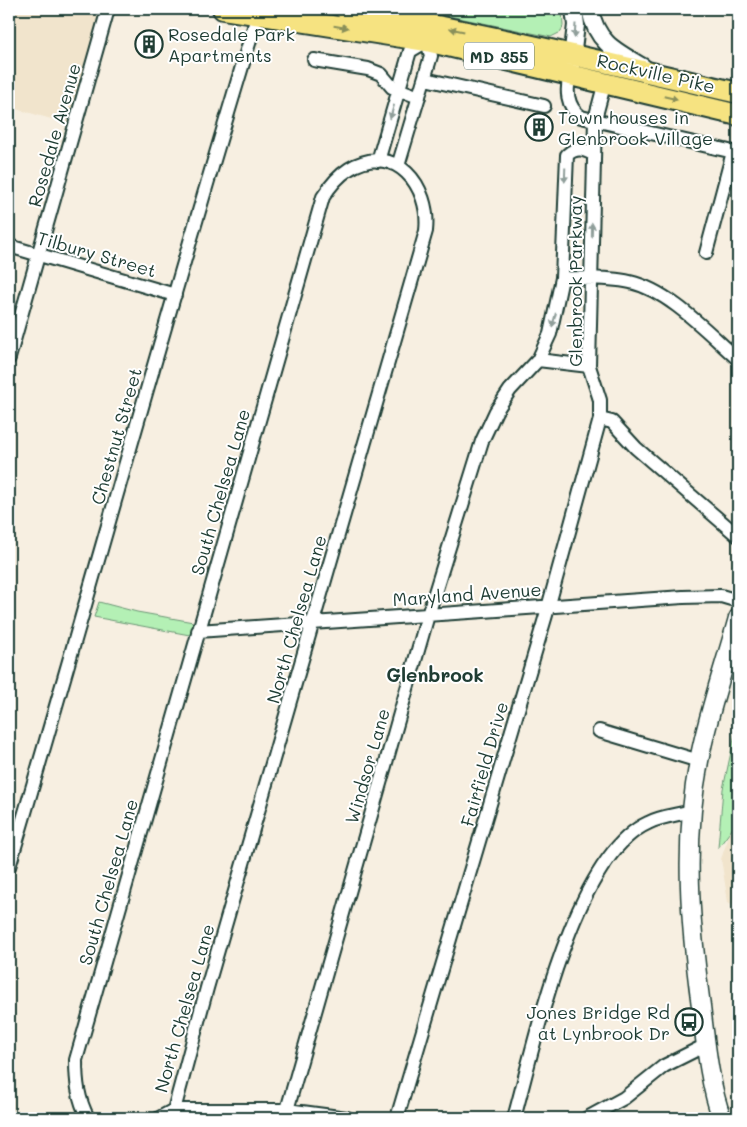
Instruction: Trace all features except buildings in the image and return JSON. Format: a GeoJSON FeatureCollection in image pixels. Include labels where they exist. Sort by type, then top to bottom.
{"type":"FeatureCollection","features":[{"type":"Feature","properties":{"kind":"main road","name":"MD 355"},"geometry":{"type":"LineString","coordinates":[[224,9],[429,33],[573,53]]}},
{"type":"Feature","properties":{"kind":"main road","name":"MD 355"},"geometry":{"type":"LineString","coordinates":[[345,9],[570,73]]}},
{"type":"Feature","properties":{"kind":"main road","name":"Rockville Pike"},"geometry":{"type":"LineString","coordinates":[[573,53],[738,93]]}},
{"type":"Feature","properties":{"kind":"main road","name":"Rockville Pike"},"geometry":{"type":"LineString","coordinates":[[570,73],[738,115]]}},
{"type":"Feature","properties":{"kind":"main road"},"geometry":{"type":"LineString","coordinates":[[722,1118],[706,1045],[691,926],[688,871],[692,811],[699,761],[738,618]]}},
{"type":"Feature","properties":{"kind":"street","name":"Rosedale Avenue"},"geometry":{"type":"LineString","coordinates":[[9,358],[108,9]]}},
{"type":"Feature","properties":{"kind":"street"},"geometry":{"type":"LineString","coordinates":[[574,9],[576,25],[568,96],[573,112],[581,117],[736,152],[706,253]]}},
{"type":"Feature","properties":{"kind":"street"},"geometry":{"type":"LineString","coordinates":[[590,9],[597,34],[603,40],[616,52],[656,74]]}},
{"type":"Feature","properties":{"kind":"street","name":"Chestnut Street"},"geometry":{"type":"LineString","coordinates":[[9,867],[216,149],[259,12]]}},
{"type":"Feature","properties":{"kind":"street"},"geometry":{"type":"LineString","coordinates":[[398,166],[431,56],[429,33]]}},
{"type":"Feature","properties":{"kind":"street"},"geometry":{"type":"LineString","coordinates":[[378,161],[410,51],[429,33]]}},
{"type":"Feature","properties":{"kind":"street"},"geometry":{"type":"LineString","coordinates":[[314,60],[368,69],[381,74],[388,85],[399,91],[419,97]]}},
{"type":"Feature","properties":{"kind":"street"},"geometry":{"type":"LineString","coordinates":[[425,79],[544,106]]}},
{"type":"Feature","properties":{"kind":"street","name":"Glenbrook Parkway"},"geometry":{"type":"LineString","coordinates":[[600,419],[600,400],[589,366],[593,154],[595,119],[605,82]]}},
{"type":"Feature","properties":{"kind":"street","name":"Windsor Lane"},"geometry":{"type":"LineString","coordinates":[[288,1110],[428,615],[486,430],[510,390],[538,360],[550,334],[562,278],[566,162],[568,155],[573,150],[580,149],[593,154]]}},
{"type":"Feature","properties":{"kind":"street","name":"North Chelsea Lane"},"geometry":{"type":"LineString","coordinates":[[174,1110],[207,988],[426,230],[428,217],[424,194],[411,176],[398,166],[378,161]]}},
{"type":"Feature","properties":{"kind":"street","name":"South Chelsea Lane"},"geometry":{"type":"LineString","coordinates":[[88,1118],[81,1105],[76,1084],[76,1060],[323,197],[334,182],[350,169],[378,161]]}},
{"type":"Feature","properties":{"kind":"street","name":"Tilbury Street"},"geometry":{"type":"LineString","coordinates":[[9,246],[175,295]]}},
{"type":"Feature","properties":{"kind":"street"},"geometry":{"type":"LineString","coordinates":[[562,278],[630,282],[658,294],[672,302],[738,359]]}},
{"type":"Feature","properties":{"kind":"street"},"geometry":{"type":"LineString","coordinates":[[538,360],[589,366]]}},
{"type":"Feature","properties":{"kind":"street"},"geometry":{"type":"LineString","coordinates":[[600,419],[612,422],[636,448],[738,536]]}},
{"type":"Feature","properties":{"kind":"street","name":"Fairfield Drive"},"geometry":{"type":"LineString","coordinates":[[397,1118],[549,605],[600,419]]}},
{"type":"Feature","properties":{"kind":"street","name":"Maryland Avenue"},"geometry":{"type":"LineString","coordinates":[[198,631],[683,597],[720,596],[738,601]]}},
{"type":"Feature","properties":{"kind":"street"},"geometry":{"type":"LineString","coordinates":[[599,731],[699,761]]}},
{"type":"Feature","properties":{"kind":"street"},"geometry":{"type":"LineString","coordinates":[[514,1118],[565,940],[585,894],[612,854],[631,834],[647,823],[692,811]]}},
{"type":"Feature","properties":{"kind":"street"},"geometry":{"type":"LineString","coordinates":[[587,1118],[624,1098],[664,1066],[706,1045]]}},
{"type":"Feature","properties":{"kind":"street"},"geometry":{"type":"LineString","coordinates":[[159,1118],[174,1110],[288,1110],[346,1118]]}},
{"type":"Feature","properties":{"kind":"shaded area"},"geometry":{"type":"Polygon","coordinates":[[[9,9],[100,9],[69,124],[9,107],[9,9]]]}},
{"type":"Feature","properties":{"kind":"shaded area"},"geometry":{"type":"Polygon","coordinates":[[[738,810],[738,908],[728,902],[721,859],[738,810]]]}},
{"type":"Feature","properties":{"kind":"green space"},"geometry":{"type":"Polygon","coordinates":[[[415,9],[562,9],[563,26],[561,32],[551,37],[415,9]]]}},
{"type":"Feature","properties":{"kind":"green space"},"geometry":{"type":"Polygon","coordinates":[[[99,602],[137,612],[199,623],[195,636],[94,617],[99,602]]]}},
{"type":"Feature","properties":{"kind":"green space"},"geometry":{"type":"Polygon","coordinates":[[[738,720],[738,821],[718,848],[723,789],[738,720]]]}},
{"type":"Feature","properties":{"kind":"place","name":"Rosedale Park Apartments"},"geometry":{"type":"Point","coordinates":[149,44]}},
{"type":"Feature","properties":{"kind":"place","name":"Town houses in Glenbrook Village"},"geometry":{"type":"Point","coordinates":[539,127]}},
{"type":"Feature","properties":{"kind":"place","name":"Jones Bridge Rd at Lynbrook Dr"},"geometry":{"type":"Point","coordinates":[689,1022]}},
{"type":"Feature","properties":{"kind":"district","name":"Glenbrook"},"geometry":{"type":"Point","coordinates":[435,674]}}]}
